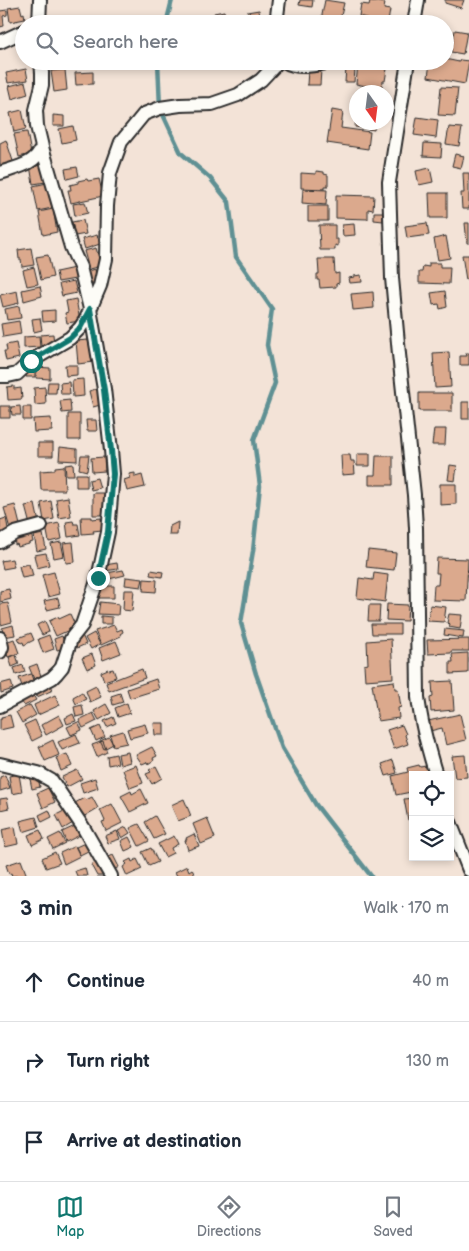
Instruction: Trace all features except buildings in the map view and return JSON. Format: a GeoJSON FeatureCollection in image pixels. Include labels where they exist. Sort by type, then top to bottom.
{"type":"FeatureCollection","features":[{"type":"Feature","properties":{"kind":"street"},"geometry":{"type":"LineString","coordinates":[[39,15],[40,0]]}},
{"type":"Feature","properties":{"kind":"street"},"geometry":{"type":"LineString","coordinates":[[277,15],[279,0]]}},
{"type":"Feature","properties":{"kind":"street"},"geometry":{"type":"LineString","coordinates":[[416,15],[418,0]]}},
{"type":"Feature","properties":{"kind":"street"},"geometry":{"type":"LineString","coordinates":[[0,42],[15,35]]}},
{"type":"Feature","properties":{"kind":"street"},"geometry":{"type":"LineString","coordinates":[[0,706],[52,678],[62,667],[71,639],[82,625],[98,578],[108,532],[113,474],[104,390],[90,309],[80,267],[71,247],[37,126],[36,110],[42,85],[42,70]]}},
{"type":"Feature","properties":{"kind":"street"},"geometry":{"type":"LineString","coordinates":[[0,384],[17,374],[31,361],[70,338],[80,328],[100,286],[106,259],[110,173],[121,142],[144,114],[160,108],[180,105],[212,104],[238,95],[261,80],[270,70]]}},
{"type":"Feature","properties":{"kind":"street"},"geometry":{"type":"LineString","coordinates":[[407,70],[390,182],[392,278],[414,495],[418,697],[424,736],[435,771]]}},
{"type":"Feature","properties":{"kind":"street"},"geometry":{"type":"LineString","coordinates":[[0,173],[34,160],[42,147]]}},
{"type":"Feature","properties":{"kind":"street"},"geometry":{"type":"LineString","coordinates":[[0,376],[17,374]]}},
{"type":"Feature","properties":{"kind":"street"},"geometry":{"type":"LineString","coordinates":[[0,542],[15,533],[41,526]]}},
{"type":"Feature","properties":{"kind":"street"},"geometry":{"type":"LineString","coordinates":[[0,638],[2,648],[0,652]]}},
{"type":"Feature","properties":{"kind":"street"},"geometry":{"type":"LineString","coordinates":[[0,764],[38,773],[52,781],[83,827],[111,876]]}},
{"type":"Feature","properties":{"kind":"street"},"geometry":{"type":"LineString","coordinates":[[454,832],[469,870]]}},
{"type":"Feature","properties":{"kind":"waterway"},"geometry":{"type":"LineString","coordinates":[[168,15],[172,0]]}},
{"type":"Feature","properties":{"kind":"waterway"},"geometry":{"type":"LineString","coordinates":[[158,70],[160,108],[181,153],[210,178],[229,202],[236,257],[272,309],[267,345],[275,383],[254,440],[260,486],[253,551],[241,623],[256,674],[282,748],[316,805],[371,876]]}},
{"type":"Feature","properties":{"kind":"route"},"geometry":{"type":"LineString","coordinates":[[31,361],[70,338],[80,328],[90,309],[104,390],[113,474],[108,532],[98,578]]}}]}
